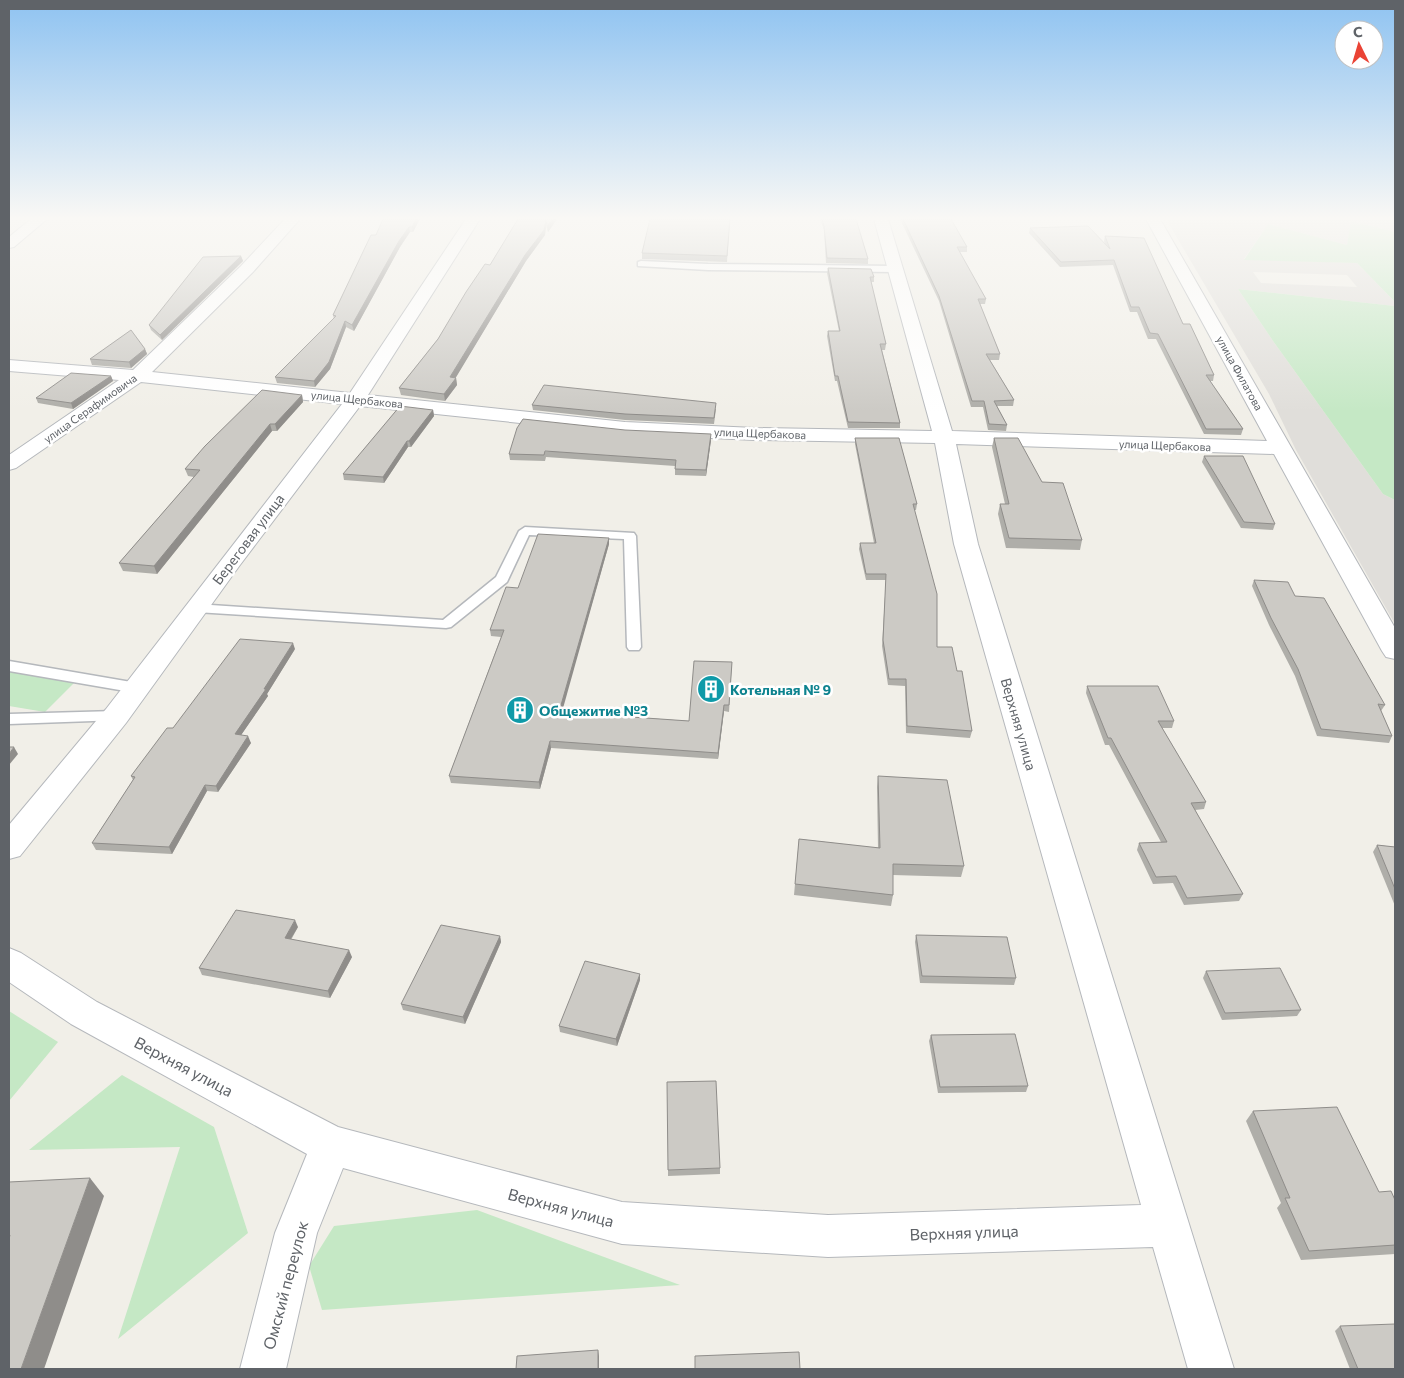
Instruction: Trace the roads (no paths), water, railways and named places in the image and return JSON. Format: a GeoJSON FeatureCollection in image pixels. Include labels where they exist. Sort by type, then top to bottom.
{"type":"FeatureCollection","features":[{"type":"Feature","properties":{"kind":"street","name":"улица Серафимовича"},"geometry":{"type":"LineString","coordinates":[[9,464],[137,376],[232,283]]}},
{"type":"Feature","properties":{"kind":"street","name":"Береговая улица"},"geometry":{"type":"LineString","coordinates":[[9,847],[116,716],[356,398],[431,283]]}},
{"type":"Feature","properties":{"kind":"street","name":"Верхняя улица"},"geometry":{"type":"LineString","coordinates":[[899,283],[944,437],[966,544],[1212,1369]]}},
{"type":"Feature","properties":{"kind":"street","name":"улица Филатова"},"geometry":{"type":"LineString","coordinates":[[1189,283],[1282,448]]}},
{"type":"Feature","properties":{"kind":"street","name":"улица Щербакова"},"geometry":{"type":"LineString","coordinates":[[9,365],[356,398],[626,428],[755,434],[944,437],[1282,448]]}},
{"type":"Feature","properties":{"kind":"street"},"geometry":{"type":"LineString","coordinates":[[1282,448],[1395,651]]}},
{"type":"Feature","properties":{"kind":"street","name":"Верхняя улица"},"geometry":{"type":"LineString","coordinates":[[9,963],[84,1013],[331,1145],[622,1223],[828,1236],[1168,1225]]}},
{"type":"Feature","properties":{"kind":"street","name":"Омский переулок"},"geometry":{"type":"LineString","coordinates":[[263,1369],[296,1233],[331,1145]]}},
{"type":"Feature","properties":{"kind":"lane"},"geometry":{"type":"LineString","coordinates":[[196,608],[446,624],[502,579],[525,531],[630,536],[634,647]]}},
{"type":"Feature","properties":{"kind":"lane"},"geometry":{"type":"LineString","coordinates":[[9,666],[137,688]]}},
{"type":"Feature","properties":{"kind":"lane"},"geometry":{"type":"LineString","coordinates":[[9,719],[116,716]]}},
{"type":"Feature","properties":{"kind":"place","name":"Котельная № 9"},"geometry":{"type":"Point","coordinates":[711,689]}},
{"type":"Feature","properties":{"kind":"place","name":"Общежитие №3"},"geometry":{"type":"Point","coordinates":[520,710]}}]}
